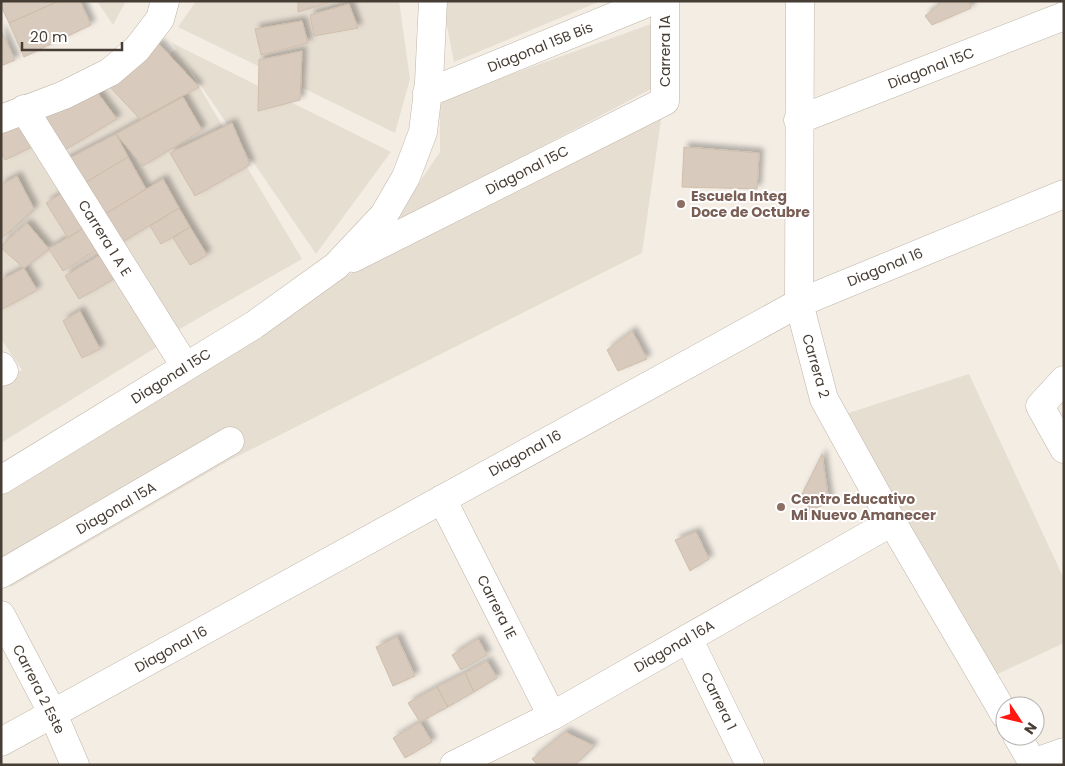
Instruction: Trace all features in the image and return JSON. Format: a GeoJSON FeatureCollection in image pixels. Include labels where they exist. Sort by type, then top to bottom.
{"type":"FeatureCollection","features":[{"type":"Feature","properties":{"kind":"street"},"geometry":{"type":"LineString","coordinates":[[13,114],[64,95],[110,72],[137,49],[160,19],[166,1]]}},
{"type":"Feature","properties":{"kind":"street"},"geometry":{"type":"LineString","coordinates":[[428,88],[433,1]]}},
{"type":"Feature","properties":{"kind":"street","name":"Diagonal 15B Bis"},"geometry":{"type":"LineString","coordinates":[[428,88],[652,1]]}},
{"type":"Feature","properties":{"kind":"street","name":"Carrera 1A"},"geometry":{"type":"LineString","coordinates":[[665,1],[665,101]]}},
{"type":"Feature","properties":{"kind":"street","name":"Carrera 2"},"geometry":{"type":"LineString","coordinates":[[800,1],[798,120],[799,303],[824,399],[892,522],[995,698]]}},
{"type":"Feature","properties":{"kind":"street","name":"Diagonal 15C"},"geometry":{"type":"LineString","coordinates":[[798,120],[1064,16]]}},
{"type":"Feature","properties":{"kind":"street","name":"Diagonal 15C"},"geometry":{"type":"LineString","coordinates":[[336,266],[384,215],[406,178],[423,132],[428,88]]}},
{"type":"Feature","properties":{"kind":"street","name":"Diagonal 15C"},"geometry":{"type":"LineString","coordinates":[[1,480],[254,325],[336,266],[665,101]]}},
{"type":"Feature","properties":{"kind":"street","name":"Carrera 1 A E"},"geometry":{"type":"LineString","coordinates":[[13,114],[186,366]]}},
{"type":"Feature","properties":{"kind":"street","name":"Diagonal 16"},"geometry":{"type":"LineString","coordinates":[[1,742],[799,303],[1064,194]]}},
{"type":"Feature","properties":{"kind":"street"},"geometry":{"type":"LineString","coordinates":[[1064,380],[1040,406],[1064,449]]}},
{"type":"Feature","properties":{"kind":"street","name":"Diagonal 15A"},"geometry":{"type":"LineString","coordinates":[[1,574],[230,441]]}},
{"type":"Feature","properties":{"kind":"street","name":"Carrera 1E"},"geometry":{"type":"LineString","coordinates":[[442,499],[552,716]]}},
{"type":"Feature","properties":{"kind":"street","name":"Diagonal 16A"},"geometry":{"type":"LineString","coordinates":[[454,765],[552,716],[892,522]]}},
{"type":"Feature","properties":{"kind":"street","name":"Carrera 2 Este"},"geometry":{"type":"LineString","coordinates":[[1,615],[53,714],[75,765]]}},
{"type":"Feature","properties":{"kind":"street","name":"Carrera 1"},"geometry":{"type":"LineString","coordinates":[[688,638],[750,765]]}},
{"type":"Feature","properties":{"kind":"street"},"geometry":{"type":"LineString","coordinates":[[1023,746],[1033,764],[1064,752]]}},
{"type":"Feature","properties":{"kind":"shaded area"},"geometry":{"type":"Polygon","coordinates":[[[97,1],[126,1],[113,25],[97,1]]]}},
{"type":"Feature","properties":{"kind":"shaded area"},"geometry":{"type":"Polygon","coordinates":[[[196,1],[399,1],[410,79],[395,133],[178,27],[196,1]]]}},
{"type":"Feature","properties":{"kind":"shaded area"},"geometry":{"type":"Polygon","coordinates":[[[442,1],[601,1],[454,62],[442,1]]]}},
{"type":"Feature","properties":{"kind":"shaded area"},"geometry":{"type":"Polygon","coordinates":[[[651,24],[651,89],[389,227],[440,152],[440,100],[651,24]]]}},
{"type":"Feature","properties":{"kind":"shaded area"},"geometry":{"type":"Polygon","coordinates":[[[172,43],[391,152],[316,254],[182,58],[302,259],[178,330],[32,123],[164,59],[176,49],[172,43]]]}},
{"type":"Feature","properties":{"kind":"shaded area"},"geometry":{"type":"Polygon","coordinates":[[[663,106],[642,253],[230,460],[11,587],[1,575],[1,485],[426,228],[663,106]]]}},
{"type":"Feature","properties":{"kind":"shaded area"},"geometry":{"type":"Polygon","coordinates":[[[19,128],[157,347],[1,443],[1,382],[22,370],[1,339],[1,135],[19,128]]]}},
{"type":"Feature","properties":{"kind":"shaded area"},"geometry":{"type":"Polygon","coordinates":[[[969,374],[1064,579],[1064,643],[974,685],[830,419],[969,374]]]}},
{"type":"Feature","properties":{"kind":"building"},"geometry":{"type":"Polygon","coordinates":[[[1,1],[59,1],[9,23],[1,6],[1,1]]]}},
{"type":"Feature","properties":{"kind":"building"},"geometry":{"type":"Polygon","coordinates":[[[59,1],[80,1],[91,25],[24,57],[9,23],[59,1]]]}},
{"type":"Feature","properties":{"kind":"building"},"geometry":{"type":"Polygon","coordinates":[[[298,1],[334,1],[298,12],[298,1]]]}},
{"type":"Feature","properties":{"kind":"building"},"geometry":{"type":"Polygon","coordinates":[[[943,1],[969,1],[971,8],[932,25],[925,16],[943,1]]]}},
{"type":"Feature","properties":{"kind":"building"},"geometry":{"type":"Polygon","coordinates":[[[349,4],[358,28],[314,36],[310,15],[349,4]]]}},
{"type":"Feature","properties":{"kind":"building"},"geometry":{"type":"Polygon","coordinates":[[[302,21],[308,43],[261,55],[255,29],[302,21]]]}},
{"type":"Feature","properties":{"kind":"building"},"geometry":{"type":"Polygon","coordinates":[[[1,30],[15,60],[1,66],[1,30]]]}},
{"type":"Feature","properties":{"kind":"building"},"geometry":{"type":"Polygon","coordinates":[[[158,43],[199,87],[140,119],[109,86],[158,43]]]}},
{"type":"Feature","properties":{"kind":"building"},"geometry":{"type":"Polygon","coordinates":[[[302,51],[300,100],[258,111],[259,60],[302,51]]]}},
{"type":"Feature","properties":{"kind":"building"},"geometry":{"type":"Polygon","coordinates":[[[97,92],[117,119],[63,151],[43,112],[97,92]]]}},
{"type":"Feature","properties":{"kind":"building"},"geometry":{"type":"Polygon","coordinates":[[[183,97],[202,130],[143,166],[116,134],[183,97]]]}},
{"type":"Feature","properties":{"kind":"building"},"geometry":{"type":"Polygon","coordinates":[[[21,115],[36,145],[5,160],[1,152],[1,126],[21,115]]]}},
{"type":"Feature","properties":{"kind":"building"},"geometry":{"type":"Polygon","coordinates":[[[232,123],[250,165],[195,196],[170,153],[232,123]]]}},
{"type":"Feature","properties":{"kind":"building"},"geometry":{"type":"Polygon","coordinates":[[[116,134],[128,157],[78,187],[62,162],[116,134]]]}},
{"type":"Feature","properties":{"kind":"building"},"geometry":{"type":"Polygon","coordinates":[[[684,147],[759,153],[757,189],[682,187],[684,147]]]}},
{"type":"Feature","properties":{"kind":"building"},"geometry":{"type":"Polygon","coordinates":[[[128,157],[146,189],[97,219],[78,187],[128,157]]]}},
{"type":"Feature","properties":{"kind":"building"},"geometry":{"type":"Polygon","coordinates":[[[17,176],[34,209],[1,239],[1,185],[17,176]]]}},
{"type":"Feature","properties":{"kind":"building"},"geometry":{"type":"Polygon","coordinates":[[[163,179],[179,208],[114,247],[97,219],[163,179]]]}},
{"type":"Feature","properties":{"kind":"building"},"geometry":{"type":"Polygon","coordinates":[[[67,190],[88,225],[68,238],[46,203],[67,190]]]}},
{"type":"Feature","properties":{"kind":"building"},"geometry":{"type":"Polygon","coordinates":[[[179,208],[190,227],[161,244],[150,226],[179,208]]]}},
{"type":"Feature","properties":{"kind":"building"},"geometry":{"type":"Polygon","coordinates":[[[27,223],[49,249],[24,268],[1,246],[27,223]]]}},
{"type":"Feature","properties":{"kind":"building"},"geometry":{"type":"Polygon","coordinates":[[[88,225],[101,247],[63,271],[49,249],[88,225]]]}},
{"type":"Feature","properties":{"kind":"building"},"geometry":{"type":"Polygon","coordinates":[[[190,227],[207,255],[190,265],[173,238],[190,227]]]}},
{"type":"Feature","properties":{"kind":"building"},"geometry":{"type":"Polygon","coordinates":[[[105,252],[119,276],[79,299],[65,276],[105,252]]]}},
{"type":"Feature","properties":{"kind":"building"},"geometry":{"type":"Polygon","coordinates":[[[24,268],[37,290],[1,310],[1,280],[24,268]]]}},
{"type":"Feature","properties":{"kind":"building"},"geometry":{"type":"Polygon","coordinates":[[[80,311],[100,349],[82,358],[63,321],[80,311]]]}},
{"type":"Feature","properties":{"kind":"building"},"geometry":{"type":"Polygon","coordinates":[[[632,331],[647,359],[618,371],[607,350],[632,331]]]}},
{"type":"Feature","properties":{"kind":"building"},"geometry":{"type":"Polygon","coordinates":[[[822,454],[829,502],[810,511],[802,494],[822,454]]]}},
{"type":"Feature","properties":{"kind":"building"},"geometry":{"type":"Polygon","coordinates":[[[696,532],[709,559],[690,571],[675,540],[696,532]]]}},
{"type":"Feature","properties":{"kind":"building"},"geometry":{"type":"Polygon","coordinates":[[[397,637],[415,676],[393,686],[376,647],[397,637]]]}},
{"type":"Feature","properties":{"kind":"building"},"geometry":{"type":"Polygon","coordinates":[[[478,639],[487,655],[461,670],[452,655],[478,639]]]}},
{"type":"Feature","properties":{"kind":"building"},"geometry":{"type":"Polygon","coordinates":[[[487,661],[497,678],[474,692],[465,673],[487,661]]]}},
{"type":"Feature","properties":{"kind":"building"},"geometry":{"type":"Polygon","coordinates":[[[465,673],[474,692],[448,707],[437,687],[465,673]]]}},
{"type":"Feature","properties":{"kind":"building"},"geometry":{"type":"Polygon","coordinates":[[[437,687],[448,707],[420,722],[408,703],[437,687]]]}},
{"type":"Feature","properties":{"kind":"building"},"geometry":{"type":"Polygon","coordinates":[[[420,722],[432,742],[405,758],[393,738],[420,722]]]}},
{"type":"Feature","properties":{"kind":"building"},"geometry":{"type":"Polygon","coordinates":[[[565,732],[594,746],[575,765],[538,765],[532,759],[565,732]]]}},
{"type":"Feature","properties":{"kind":"place","name":"Escuela Integ Doce de Octubre"},"geometry":{"type":"Point","coordinates":[681,204]}},
{"type":"Feature","properties":{"kind":"place","name":"Centro Educativo Mi Nuevo Amanecer"},"geometry":{"type":"Point","coordinates":[781,507]}}]}
